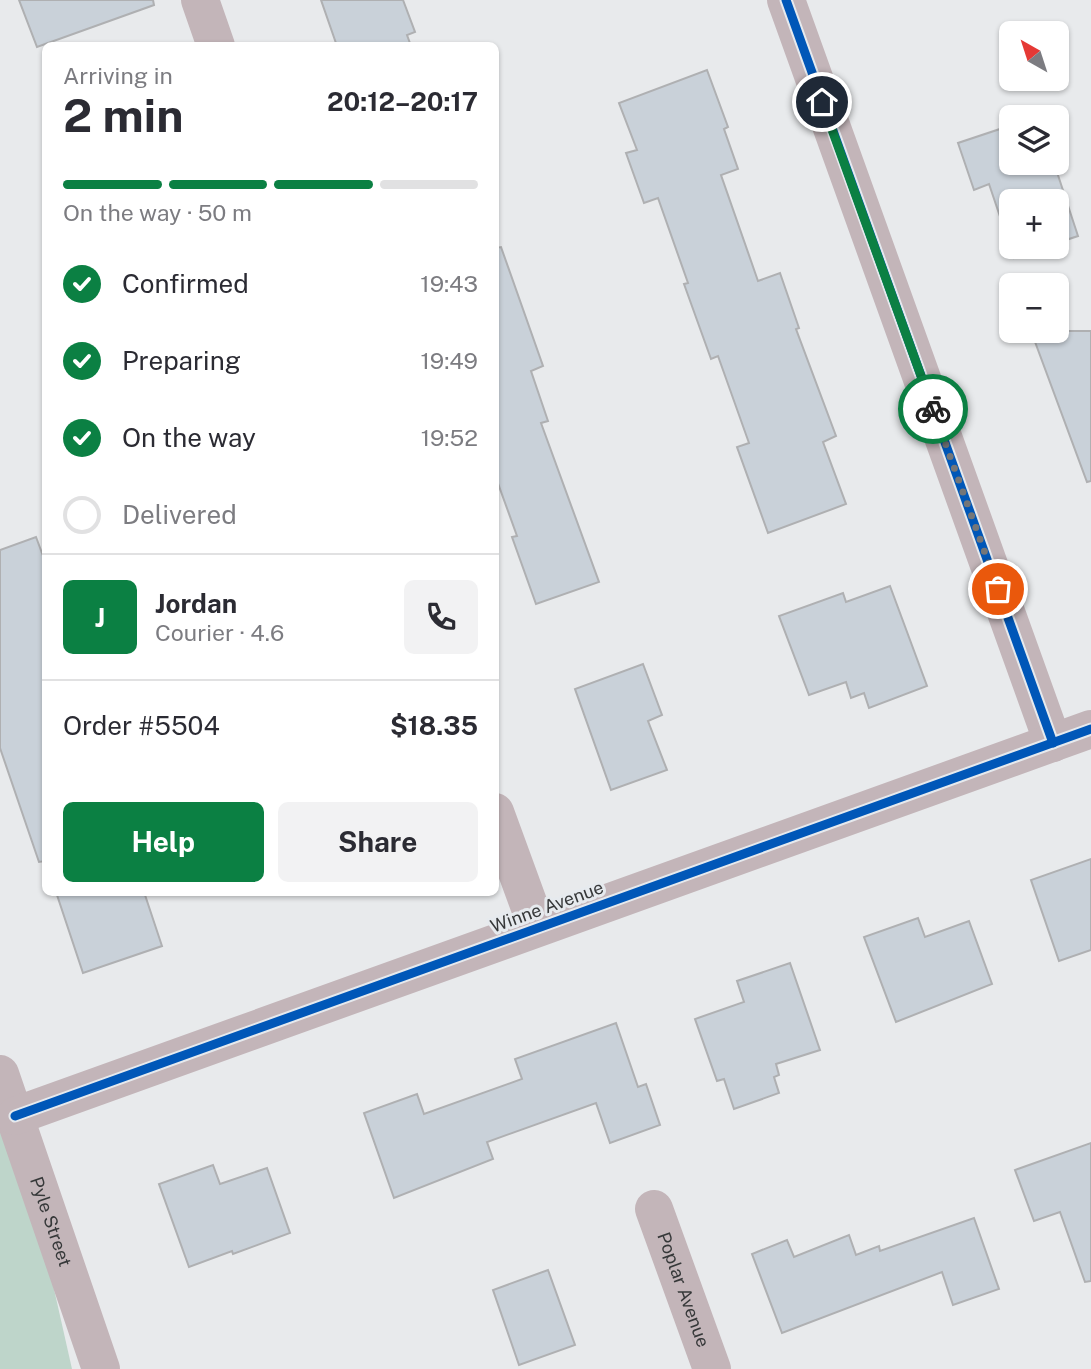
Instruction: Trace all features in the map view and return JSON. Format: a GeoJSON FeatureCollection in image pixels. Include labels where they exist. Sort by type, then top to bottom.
{"type":"FeatureCollection","features":[{"type":"Feature","properties":{"kind":"street"},"geometry":{"type":"LineString","coordinates":[[200,0],[215,42]]}},
{"type":"Feature","properties":{"kind":"street"},"geometry":{"type":"LineString","coordinates":[[786,0],[1053,743]]}},
{"type":"Feature","properties":{"kind":"street","name":"Winne Avenue"},"geometry":{"type":"LineString","coordinates":[[15,1116],[1091,729]]}},
{"type":"Feature","properties":{"kind":"street"},"geometry":{"type":"LineString","coordinates":[[499,824],[537,927]]}},
{"type":"Feature","properties":{"kind":"street","name":"Pyle Street"},"geometry":{"type":"LineString","coordinates":[[0,1074],[101,1369]]}},
{"type":"Feature","properties":{"kind":"street","name":"Poplar Avenue"},"geometry":{"type":"LineString","coordinates":[[654,1209],[712,1369]]}},
{"type":"Feature","properties":{"kind":"green space"},"geometry":{"type":"Polygon","coordinates":[[[0,1074],[15,1116],[72,1369],[0,1369],[0,1074]]]}},
{"type":"Feature","properties":{"kind":"building"},"geometry":{"type":"Polygon","coordinates":[[[19,0],[153,0],[154,5],[51,42],[42,42],[42,45],[37,47],[19,0]]]}},
{"type":"Feature","properties":{"kind":"building"},"geometry":{"type":"Polygon","coordinates":[[[321,0],[403,0],[415,32],[407,35],[410,42],[336,42],[321,0]]]}},
{"type":"Feature","properties":{"kind":"building"},"geometry":{"type":"Polygon","coordinates":[[[707,70],[728,127],[724,129],[738,169],[721,175],[758,281],[780,273],[799,328],[796,329],[836,436],[823,442],[846,504],[768,533],[737,447],[749,443],[718,356],[711,359],[684,284],[688,283],[658,198],[644,203],[626,153],[637,150],[619,103],[707,70]]]}},
{"type":"Feature","properties":{"kind":"building"},"geometry":{"type":"Polygon","coordinates":[[[999,129],[999,175],[1058,175],[1063,189],[999,189],[999,214],[989,184],[974,190],[958,143],[999,129]]]}},
{"type":"Feature","properties":{"kind":"building"},"geometry":{"type":"Polygon","coordinates":[[[1069,209],[1078,236],[1069,239],[1069,209]]]}},
{"type":"Feature","properties":{"kind":"building"},"geometry":{"type":"Polygon","coordinates":[[[499,247],[543,366],[531,371],[548,421],[541,423],[599,582],[536,604],[512,537],[517,536],[499,486],[499,247]]]}},
{"type":"Feature","properties":{"kind":"building"},"geometry":{"type":"Polygon","coordinates":[[[1069,331],[1091,331],[1091,481],[1087,482],[1035,343],[1069,343],[1069,331]]]}},
{"type":"Feature","properties":{"kind":"building"},"geometry":{"type":"Polygon","coordinates":[[[36,537],[42,553],[42,862],[39,862],[0,748],[0,550],[36,537]]]}},
{"type":"Feature","properties":{"kind":"building"},"geometry":{"type":"Polygon","coordinates":[[[890,586],[927,686],[869,708],[864,693],[851,698],[846,682],[809,695],[779,616],[843,593],[846,602],[890,586]]]}},
{"type":"Feature","properties":{"kind":"building"},"geometry":{"type":"Polygon","coordinates":[[[643,664],[662,715],[648,721],[667,770],[611,790],[575,689],[643,664]]]}},
{"type":"Feature","properties":{"kind":"building"},"geometry":{"type":"Polygon","coordinates":[[[1091,859],[1091,950],[1059,961],[1031,880],[1091,859]]]}},
{"type":"Feature","properties":{"kind":"building"},"geometry":{"type":"Polygon","coordinates":[[[57,896],[145,896],[162,946],[83,973],[57,896]]]}},
{"type":"Feature","properties":{"kind":"building"},"geometry":{"type":"Polygon","coordinates":[[[918,918],[925,937],[969,921],[992,984],[896,1022],[864,937],[918,918]]]}},
{"type":"Feature","properties":{"kind":"building"},"geometry":{"type":"Polygon","coordinates":[[[790,963],[820,1050],[776,1064],[779,1075],[774,1077],[779,1093],[734,1109],[724,1079],[717,1081],[695,1019],[744,1002],[737,981],[790,963]]]}},
{"type":"Feature","properties":{"kind":"building"},"geometry":{"type":"Polygon","coordinates":[[[616,1023],[638,1087],[646,1084],[660,1125],[610,1143],[596,1103],[487,1142],[493,1159],[394,1198],[364,1113],[417,1094],[424,1114],[522,1079],[515,1059],[616,1023]]]}},
{"type":"Feature","properties":{"kind":"building"},"geometry":{"type":"Polygon","coordinates":[[[1091,1143],[1091,1281],[1085,1282],[1060,1212],[1034,1221],[1015,1170],[1091,1143]]]}},
{"type":"Feature","properties":{"kind":"building"},"geometry":{"type":"Polygon","coordinates":[[[213,1165],[220,1184],[267,1168],[290,1233],[189,1267],[159,1184],[213,1165]]]}},
{"type":"Feature","properties":{"kind":"building"},"geometry":{"type":"Polygon","coordinates":[[[974,1218],[999,1289],[953,1305],[942,1272],[782,1333],[752,1254],[787,1240],[794,1257],[849,1235],[856,1255],[879,1246],[880,1251],[974,1218]]]}},
{"type":"Feature","properties":{"kind":"building"},"geometry":{"type":"Polygon","coordinates":[[[548,1270],[575,1345],[519,1365],[493,1290],[548,1270]]]}},
{"type":"Feature","properties":{"kind":"cycle path"},"geometry":{"type":"LineString","coordinates":[[786,0],[1053,743]]}},
{"type":"Feature","properties":{"kind":"cycle path"},"geometry":{"type":"LineString","coordinates":[[15,1116],[1091,729]]}},
{"type":"Feature","properties":{"kind":"way so far"},"geometry":{"type":"LineString","coordinates":[[933,409],[998,589]]}},
{"type":"Feature","properties":{"kind":"route"},"geometry":{"type":"LineString","coordinates":[[822,102],[933,409]]}}]}
